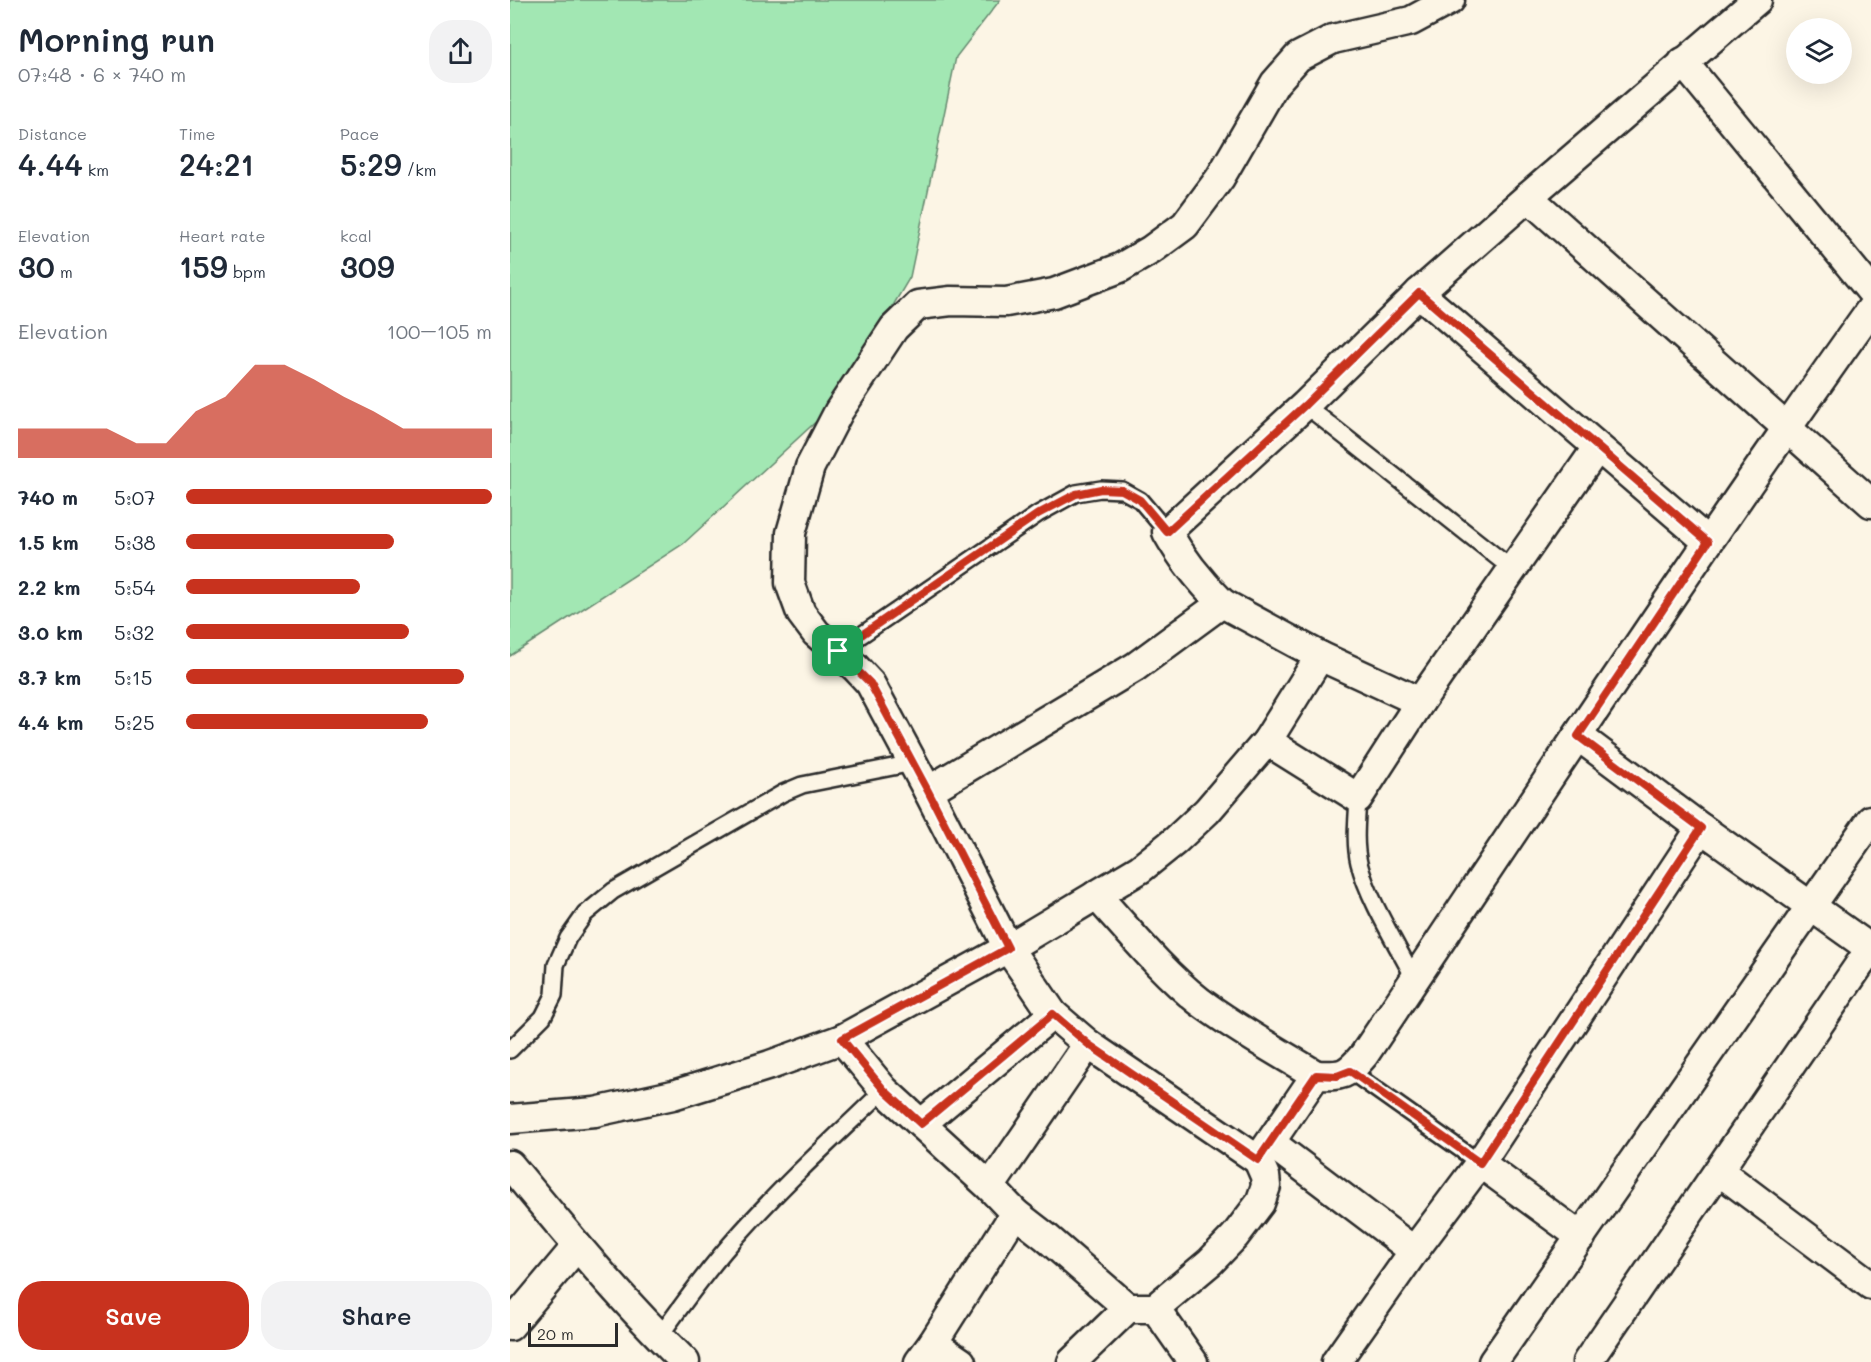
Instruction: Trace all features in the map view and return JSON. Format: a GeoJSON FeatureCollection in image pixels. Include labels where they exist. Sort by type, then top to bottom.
{"type":"FeatureCollection","features":[{"type":"Feature","properties":{"kind":"street"},"geometry":{"type":"LineString","coordinates":[[1414,1251],[1264,1151],[1088,1044],[1053,1014],[1008,948],[870,683],[816,633],[801,613],[790,583],[791,533],[810,468],[839,411],[894,328],[918,305],[951,301],[1006,302],[1054,293],[1120,268],[1185,225],[1220,178],[1275,83],[1298,57],[1333,39],[1412,21],[1450,0]]}},
{"type":"Feature","properties":{"kind":"street"},"geometry":{"type":"LineString","coordinates":[[1420,702],[1320,656],[1222,603],[1198,579],[1167,532],[1305,405],[1419,293],[1757,0]]}},
{"type":"Feature","properties":{"kind":"street"},"geometry":{"type":"LineString","coordinates":[[1683,62],[1871,291]]}},
{"type":"Feature","properties":{"kind":"street"},"geometry":{"type":"LineString","coordinates":[[1528,197],[1871,503]]}},
{"type":"Feature","properties":{"kind":"street"},"geometry":{"type":"LineString","coordinates":[[1419,293],[1708,542]]}},
{"type":"Feature","properties":{"kind":"street"},"geometry":{"type":"LineString","coordinates":[[1096,895],[1159,964],[1198,1000],[1234,1026],[1316,1075],[1337,1076],[1350,1071],[1364,1055],[1708,542],[1871,309]]}},
{"type":"Feature","properties":{"kind":"street"},"geometry":{"type":"LineString","coordinates":[[1267,741],[1359,798],[1420,702],[1597,448]]}},
{"type":"Feature","properties":{"kind":"street"},"geometry":{"type":"LineString","coordinates":[[928,791],[1135,667],[1222,603]]}},
{"type":"Feature","properties":{"kind":"street"},"geometry":{"type":"LineString","coordinates":[[510,1119],[595,1112],[673,1095],[770,1065],[842,1039],[1008,948],[1140,869],[1175,841],[1207,811],[1267,741],[1320,656]]}},
{"type":"Feature","properties":{"kind":"street"},"geometry":{"type":"LineString","coordinates":[[1578,736],[1701,828],[1871,949],[1587,1362]]}},
{"type":"Feature","properties":{"kind":"street"},"geometry":{"type":"LineString","coordinates":[[1493,1362],[1871,820]]}},
{"type":"Feature","properties":{"kind":"street"},"geometry":{"type":"LineString","coordinates":[[1336,1362],[1414,1251],[1480,1163],[1701,828]]}},
{"type":"Feature","properties":{"kind":"street"},"geometry":{"type":"LineString","coordinates":[[921,1124],[1053,1014]]}},
{"type":"Feature","properties":{"kind":"street"},"geometry":{"type":"LineString","coordinates":[[842,1039],[884,1090],[990,1187],[1015,1213],[1142,1308],[1193,1362]]}},
{"type":"Feature","properties":{"kind":"street"},"geometry":{"type":"LineString","coordinates":[[990,1187],[1088,1044]]}},
{"type":"Feature","properties":{"kind":"street"},"geometry":{"type":"LineString","coordinates":[[1072,1362],[1142,1308],[1210,1262],[1235,1236],[1260,1203],[1266,1186],[1264,1151],[1316,1075]]}},
{"type":"Feature","properties":{"kind":"street"},"geometry":{"type":"LineString","coordinates":[[1480,1163],[1581,1237]]}},
{"type":"Feature","properties":{"kind":"street"},"geometry":{"type":"LineString","coordinates":[[510,1165],[577,1246],[659,1337],[685,1362]]}},
{"type":"Feature","properties":{"kind":"street"},"geometry":{"type":"LineString","coordinates":[[1719,1171],[1871,1285]]}},
{"type":"Feature","properties":{"kind":"street"},"geometry":{"type":"LineString","coordinates":[[961,1362],[926,1353],[1015,1213]]}},
{"type":"Feature","properties":{"kind":"street"},"geometry":{"type":"LineString","coordinates":[[510,1326],[577,1246]]}},
{"type":"Feature","properties":{"kind":"lane"},"geometry":{"type":"LineString","coordinates":[[1305,405],[1512,569]]}},
{"type":"Feature","properties":{"kind":"lane"},"geometry":{"type":"LineString","coordinates":[[838,651],[1038,514],[1076,494],[1101,489],[1122,490],[1140,500],[1167,532]]}},
{"type":"Feature","properties":{"kind":"lane"},"geometry":{"type":"LineString","coordinates":[[510,1050],[543,1017],[554,995],[556,964],[568,938],[585,915],[613,891],[783,793],[802,785],[913,763]]}},
{"type":"Feature","properties":{"kind":"lane"},"geometry":{"type":"LineString","coordinates":[[1359,798],[1356,830],[1359,861],[1366,885],[1414,980]]}},
{"type":"Feature","properties":{"kind":"lane"},"geometry":{"type":"LineString","coordinates":[[1350,1071],[1480,1163]]}},
{"type":"Feature","properties":{"kind":"lane"},"geometry":{"type":"LineString","coordinates":[[659,1337],[695,1287],[740,1233],[790,1179],[884,1090]]}},
{"type":"Feature","properties":{"kind":"green space"},"geometry":{"type":"Polygon","coordinates":[[[510,0],[1000,0],[956,57],[910,277],[834,405],[683,544],[510,656],[510,0]]]}},
{"type":"Feature","properties":{"kind":"route"},"geometry":{"type":"LineString","coordinates":[[1419,293],[1708,542],[1578,736],[1701,828],[1480,1163],[1350,1071],[1337,1076],[1316,1075],[1258,1160],[1088,1044],[1053,1014],[921,1124],[884,1090],[842,1039],[1008,948],[870,683],[838,651],[1038,514],[1076,494],[1101,489],[1122,490],[1140,500],[1167,532],[1305,405],[1419,293]]}}]}
